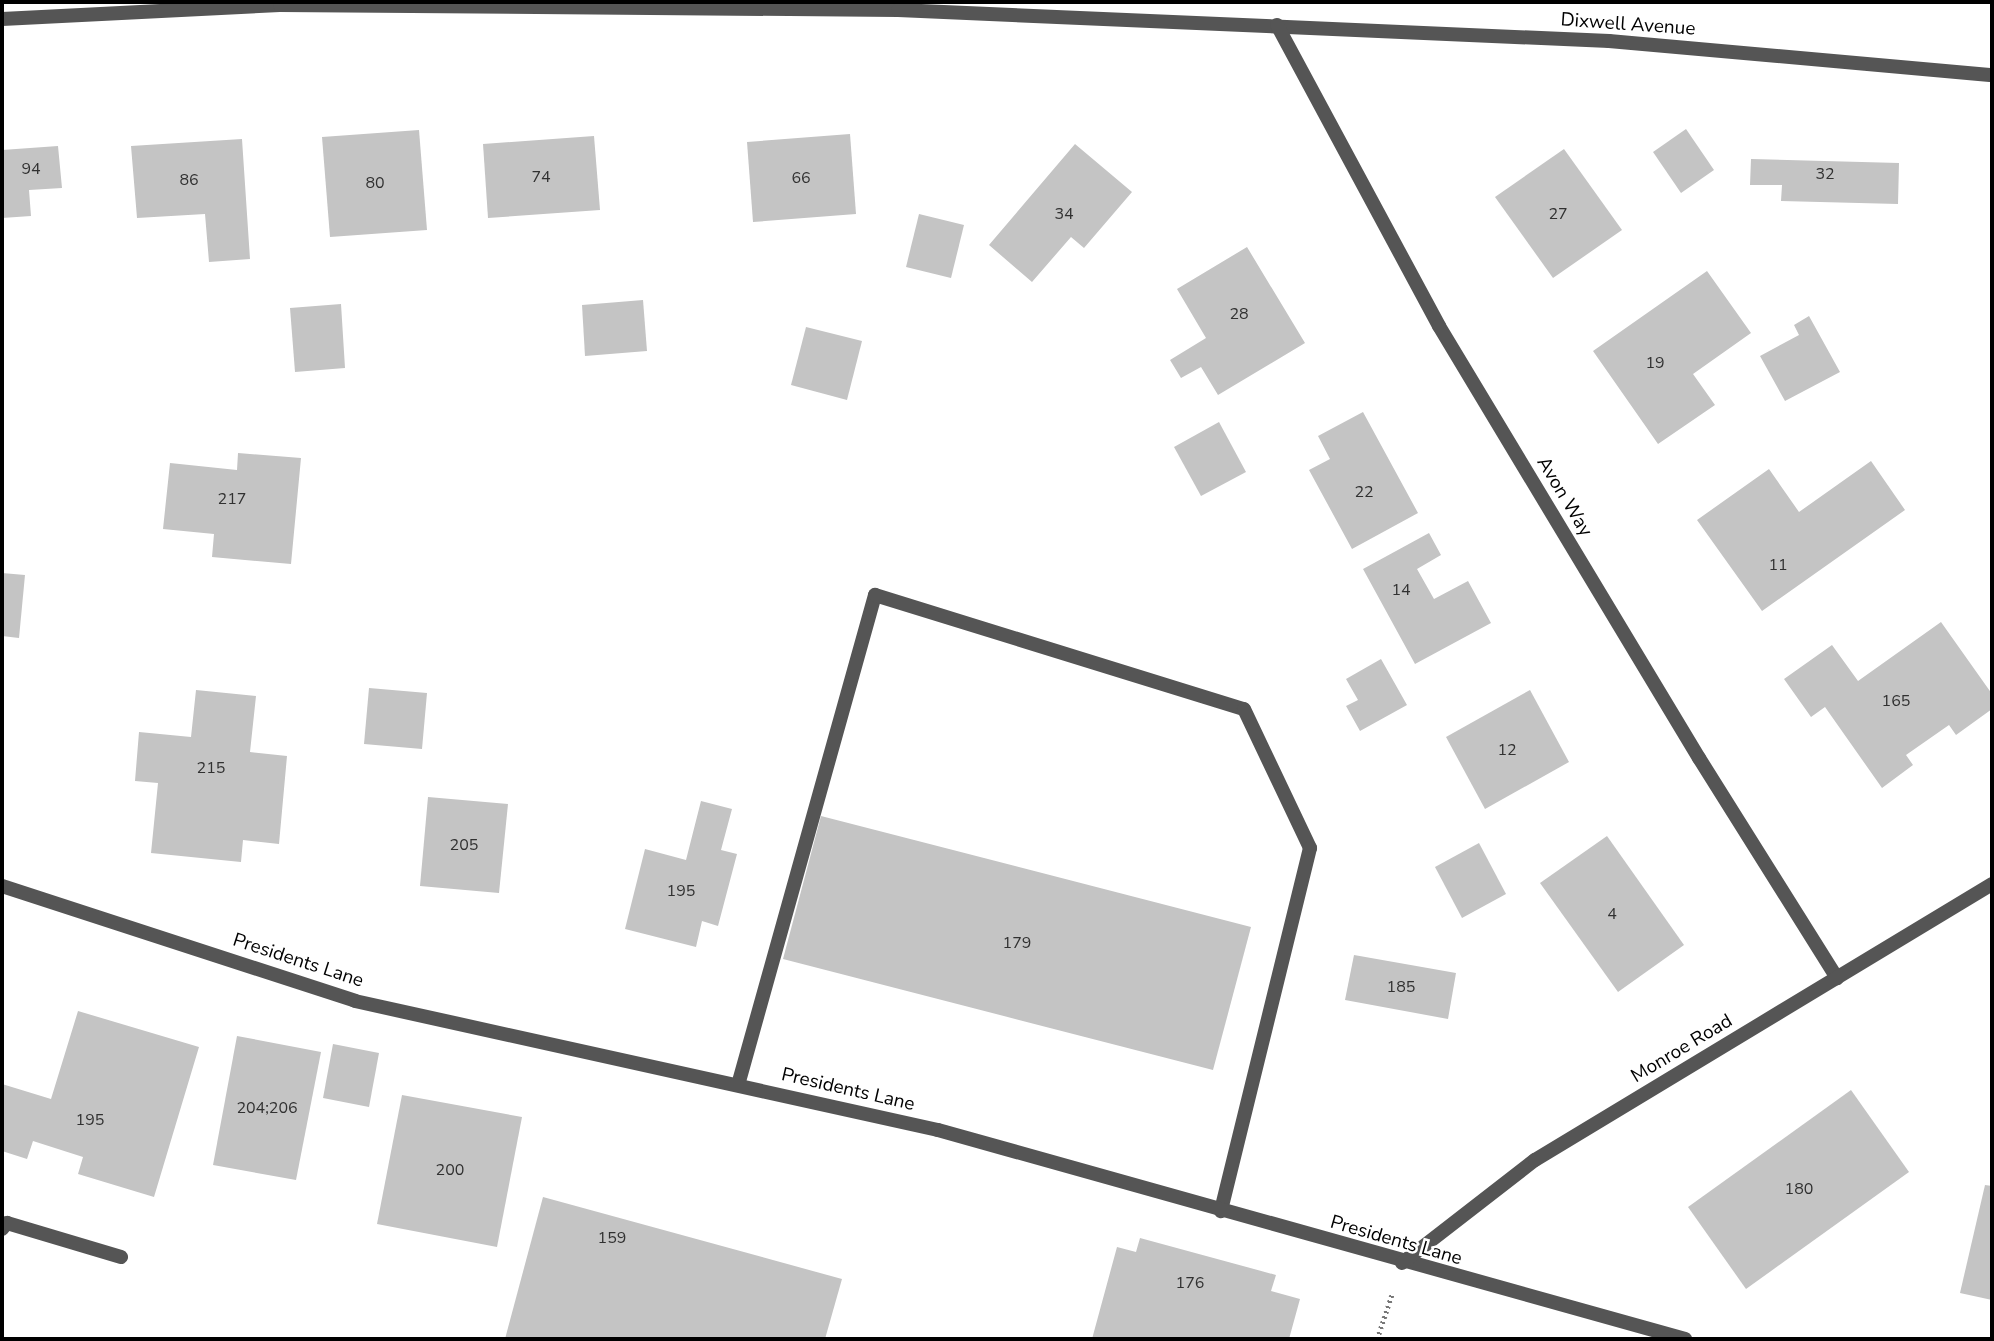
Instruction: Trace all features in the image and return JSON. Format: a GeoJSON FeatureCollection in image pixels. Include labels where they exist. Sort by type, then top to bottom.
{"type":"FeatureCollection","features":[{"type":"Feature","properties":{"kind":"street","name":"Dixwell Avenue"},"geometry":{"type":"LineString","coordinates":[[2,19],[280,5],[898,10],[1609,41],[1992,75]]}},
{"type":"Feature","properties":{"kind":"street","name":"Avon Way"},"geometry":{"type":"LineString","coordinates":[[1277,25],[1439,327],[1699,758],[1838,978]]}},
{"type":"Feature","properties":{"kind":"street"},"geometry":{"type":"LineString","coordinates":[[738,1086],[875,595],[1244,709],[1310,848],[1221,1211]]}},
{"type":"Feature","properties":{"kind":"street","name":"Monroe Road"},"geometry":{"type":"LineString","coordinates":[[1402,1263],[1535,1160],[1992,884]]}},
{"type":"Feature","properties":{"kind":"street","name":"Presidents Lane"},"geometry":{"type":"LineString","coordinates":[[2,886],[355,1000],[938,1130],[1402,1263],[1685,1339]]}},
{"type":"Feature","properties":{"kind":"street"},"geometry":{"type":"LineString","coordinates":[[2,1229],[7,1223],[121,1257]]}},
{"type":"Feature","properties":{"kind":"path"},"geometry":{"type":"LineString","coordinates":[[1377,1339],[1402,1263]]}},
{"type":"Feature","properties":{"kind":"building"},"geometry":{"type":"Polygon","coordinates":[[[1686,129],[1714,170],[1681,193],[1653,152],[1686,129]]]}},
{"type":"Feature","properties":{"kind":"building"},"geometry":{"type":"Polygon","coordinates":[[[419,130],[427,230],[330,237],[322,137],[419,130]]]}},
{"type":"Feature","properties":{"kind":"building"},"geometry":{"type":"Polygon","coordinates":[[[850,134],[856,214],[753,222],[747,142],[850,134]]]}},
{"type":"Feature","properties":{"kind":"building"},"geometry":{"type":"Polygon","coordinates":[[[594,136],[600,210],[488,218],[483,144],[594,136]]]}},
{"type":"Feature","properties":{"kind":"building"},"geometry":{"type":"Polygon","coordinates":[[[242,139],[250,259],[209,262],[205,214],[137,218],[131,146],[242,139]]]}},
{"type":"Feature","properties":{"kind":"building"},"geometry":{"type":"Polygon","coordinates":[[[1075,144],[1132,192],[1084,248],[1071,237],[1032,282],[989,245],[1075,144]]]}},
{"type":"Feature","properties":{"kind":"building"},"geometry":{"type":"Polygon","coordinates":[[[58,146],[62,188],[29,190],[31,216],[2,218],[2,150],[58,146]]]}},
{"type":"Feature","properties":{"kind":"building"},"geometry":{"type":"Polygon","coordinates":[[[1564,149],[1622,230],[1553,278],[1495,197],[1564,149]]]}},
{"type":"Feature","properties":{"kind":"building"},"geometry":{"type":"Polygon","coordinates":[[[1751,159],[1899,163],[1898,204],[1781,201],[1782,185],[1750,185],[1751,159]]]}},
{"type":"Feature","properties":{"kind":"building"},"geometry":{"type":"Polygon","coordinates":[[[919,214],[964,225],[951,278],[906,267],[919,214]]]}},
{"type":"Feature","properties":{"kind":"building"},"geometry":{"type":"Polygon","coordinates":[[[1247,247],[1305,343],[1218,395],[1201,367],[1181,378],[1170,360],[1206,338],[1177,289],[1247,247]]]}},
{"type":"Feature","properties":{"kind":"building"},"geometry":{"type":"Polygon","coordinates":[[[1707,271],[1751,333],[1693,374],[1715,405],[1658,444],[1593,351],[1707,271]]]}},
{"type":"Feature","properties":{"kind":"building"},"geometry":{"type":"Polygon","coordinates":[[[643,300],[647,351],[585,356],[582,305],[643,300]]]}},
{"type":"Feature","properties":{"kind":"building"},"geometry":{"type":"Polygon","coordinates":[[[341,304],[345,368],[295,372],[290,308],[341,304]]]}},
{"type":"Feature","properties":{"kind":"building"},"geometry":{"type":"Polygon","coordinates":[[[1809,316],[1840,372],[1785,401],[1760,356],[1799,335],[1794,325],[1809,316]]]}},
{"type":"Feature","properties":{"kind":"building"},"geometry":{"type":"Polygon","coordinates":[[[806,327],[862,341],[847,400],[791,385],[806,327]]]}},
{"type":"Feature","properties":{"kind":"building"},"geometry":{"type":"Polygon","coordinates":[[[1363,412],[1418,513],[1352,549],[1309,470],[1330,459],[1318,436],[1363,412]]]}},
{"type":"Feature","properties":{"kind":"building"},"geometry":{"type":"Polygon","coordinates":[[[1219,422],[1246,472],[1201,496],[1174,447],[1219,422]]]}},
{"type":"Feature","properties":{"kind":"building"},"geometry":{"type":"Polygon","coordinates":[[[238,453],[301,458],[291,564],[212,557],[214,534],[163,529],[170,463],[237,470],[238,453]]]}},
{"type":"Feature","properties":{"kind":"building"},"geometry":{"type":"Polygon","coordinates":[[[1871,461],[1905,510],[1762,611],[1697,520],[1769,469],[1799,512],[1871,461]]]}},
{"type":"Feature","properties":{"kind":"building"},"geometry":{"type":"Polygon","coordinates":[[[1429,533],[1441,555],[1417,569],[1434,599],[1468,581],[1491,623],[1415,664],[1363,569],[1429,533]]]}},
{"type":"Feature","properties":{"kind":"building"},"geometry":{"type":"Polygon","coordinates":[[[2,573],[25,575],[19,638],[2,636],[2,573]]]}},
{"type":"Feature","properties":{"kind":"building"},"geometry":{"type":"Polygon","coordinates":[[[1941,622],[1992,694],[1992,709],[1956,735],[1949,725],[1906,755],[1913,765],[1882,788],[1825,707],[1811,717],[1784,679],[1832,645],[1858,681],[1941,622]]]}},
{"type":"Feature","properties":{"kind":"building"},"geometry":{"type":"Polygon","coordinates":[[[1381,659],[1407,705],[1360,731],[1346,706],[1358,700],[1346,679],[1381,659]]]}},
{"type":"Feature","properties":{"kind":"building"},"geometry":{"type":"Polygon","coordinates":[[[369,688],[427,693],[422,749],[364,744],[369,688]]]}},
{"type":"Feature","properties":{"kind":"building"},"geometry":{"type":"Polygon","coordinates":[[[196,690],[256,696],[250,752],[287,756],[279,844],[243,840],[241,862],[151,853],[158,783],[135,781],[139,732],[191,737],[196,690]]]}},
{"type":"Feature","properties":{"kind":"building"},"geometry":{"type":"Polygon","coordinates":[[[1530,690],[1569,762],[1485,809],[1446,737],[1530,690]]]}},
{"type":"Feature","properties":{"kind":"building"},"geometry":{"type":"Polygon","coordinates":[[[428,797],[508,804],[499,893],[420,886],[428,797]]]}},
{"type":"Feature","properties":{"kind":"building"},"geometry":{"type":"Polygon","coordinates":[[[701,801],[732,809],[721,850],[737,854],[718,926],[702,921],[696,947],[625,929],[645,849],[686,860],[701,801]]]}},
{"type":"Feature","properties":{"kind":"building"},"geometry":{"type":"Polygon","coordinates":[[[821,816],[1251,927],[1213,1070],[783,959],[821,816]]]}},
{"type":"Feature","properties":{"kind":"building"},"geometry":{"type":"Polygon","coordinates":[[[1607,836],[1684,945],[1618,992],[1540,883],[1607,836]]]}},
{"type":"Feature","properties":{"kind":"building"},"geometry":{"type":"Polygon","coordinates":[[[1479,843],[1506,894],[1462,918],[1435,867],[1479,843]]]}},
{"type":"Feature","properties":{"kind":"building"},"geometry":{"type":"Polygon","coordinates":[[[1354,955],[1456,973],[1448,1019],[1345,1000],[1354,955]]]}},
{"type":"Feature","properties":{"kind":"building"},"geometry":{"type":"Polygon","coordinates":[[[78,1011],[199,1047],[154,1197],[78,1174],[83,1157],[33,1141],[27,1159],[2,1151],[2,1084],[51,1099],[78,1011]]]}},
{"type":"Feature","properties":{"kind":"building"},"geometry":{"type":"Polygon","coordinates":[[[237,1036],[321,1052],[296,1180],[213,1165],[237,1036]]]}},
{"type":"Feature","properties":{"kind":"building"},"geometry":{"type":"Polygon","coordinates":[[[333,1044],[379,1053],[369,1107],[323,1098],[333,1044]]]}},
{"type":"Feature","properties":{"kind":"building"},"geometry":{"type":"Polygon","coordinates":[[[1851,1090],[1909,1172],[1746,1289],[1688,1207],[1851,1090]]]}},
{"type":"Feature","properties":{"kind":"building"},"geometry":{"type":"Polygon","coordinates":[[[402,1095],[522,1117],[497,1247],[377,1224],[402,1095]]]}},
{"type":"Feature","properties":{"kind":"building"},"geometry":{"type":"Polygon","coordinates":[[[1985,1185],[1992,1186],[1992,1300],[1960,1293],[1985,1185]]]}},
{"type":"Feature","properties":{"kind":"building"},"geometry":{"type":"Polygon","coordinates":[[[543,1197],[842,1279],[825,1339],[505,1339],[543,1197]]]}},
{"type":"Feature","properties":{"kind":"building"},"geometry":{"type":"Polygon","coordinates":[[[1140,1238],[1276,1275],[1271,1291],[1300,1299],[1289,1339],[1092,1339],[1117,1247],[1136,1252],[1140,1238]]]}}]}
